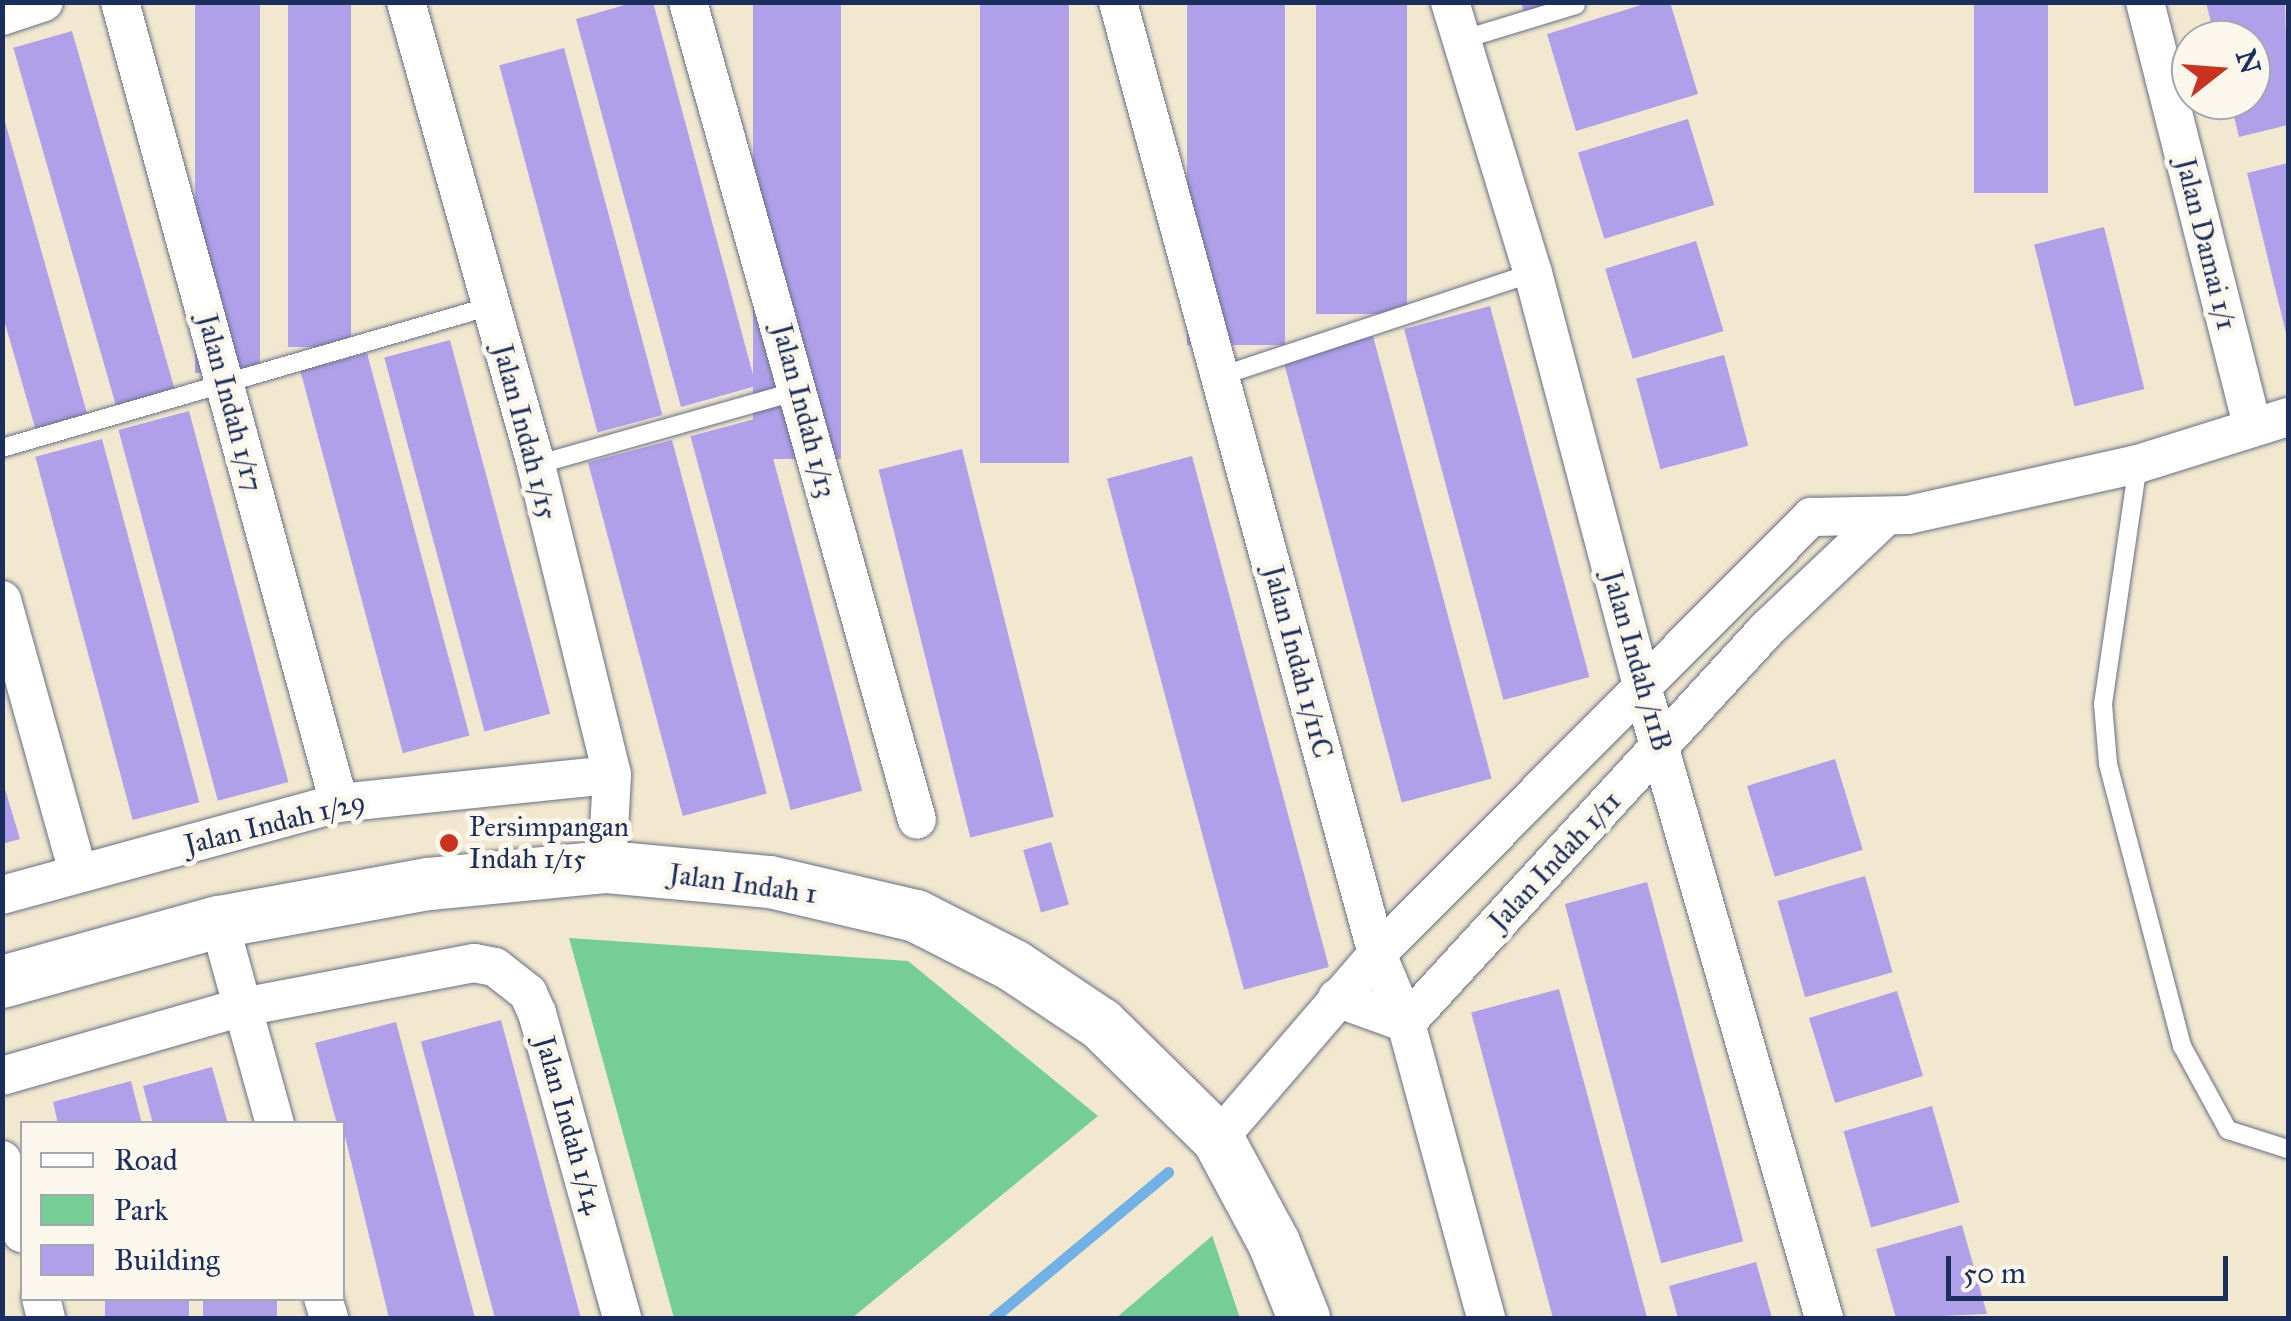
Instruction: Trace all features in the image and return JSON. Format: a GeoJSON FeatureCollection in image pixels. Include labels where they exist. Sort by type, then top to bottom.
{"type":"FeatureCollection","features":[{"type":"Feature","properties":{"kind":"street"},"geometry":{"type":"LineString","coordinates":[[2,16],[44,2]]}},
{"type":"Feature","properties":{"kind":"street","name":"Jalan Indah 1/17"},"geometry":{"type":"LineString","coordinates":[[120,2],[340,804]]}},
{"type":"Feature","properties":{"kind":"street","name":"Jalan Indah 1/15"},"geometry":{"type":"LineString","coordinates":[[406,2],[536,465],[612,775],[607,867]]}},
{"type":"Feature","properties":{"kind":"street","name":"Jalan Indah 1/13"},"geometry":{"type":"LineString","coordinates":[[688,2],[917,820]]}},
{"type":"Feature","properties":{"kind":"street","name":"Jalan Indah 1/11C"},"geometry":{"type":"LineString","coordinates":[[1118,2],[1377,954],[1406,1023],[1486,1318]]}},
{"type":"Feature","properties":{"kind":"street","name":"Jalan Indah /11B"},"geometry":{"type":"LineString","coordinates":[[1450,2],[1534,272],[1641,683],[1824,1318]]}},
{"type":"Feature","properties":{"kind":"street","name":"Jalan Damai 1/1"},"geometry":{"type":"LineString","coordinates":[[2145,2],[2252,428]]}},
{"type":"Feature","properties":{"kind":"street"},"geometry":{"type":"LineString","coordinates":[[1218,1139],[1377,954],[1641,683],[1811,517],[1882,520],[2138,464],[2288,417]]}},
{"type":"Feature","properties":{"kind":"street","name":"Jalan Indah 1/11"},"geometry":{"type":"LineString","coordinates":[[1406,1023],[1661,750],[1767,629],[1882,520]]}},
{"type":"Feature","properties":{"kind":"street"},"geometry":{"type":"LineString","coordinates":[[2,600],[78,873]]}},
{"type":"Feature","properties":{"kind":"street","name":"Jalan Indah 1/29"},"geometry":{"type":"LineString","coordinates":[[2,895],[340,804],[612,775]]}},
{"type":"Feature","properties":{"kind":"street","name":"Jalan Indah 1"},"geometry":{"type":"LineString","coordinates":[[2,982],[218,922],[429,884],[607,867],[770,882],[916,916],[1014,966],[1100,1024],[1218,1139],[1274,1244],[1304,1318]]}},
{"type":"Feature","properties":{"kind":"street"},"geometry":{"type":"LineString","coordinates":[[218,922],[274,1121]]}},
{"type":"Feature","properties":{"kind":"street","name":"Jalan Indah 1/14"},"geometry":{"type":"LineString","coordinates":[[243,1008],[474,964],[512,976],[537,1012],[622,1318]]}},
{"type":"Feature","properties":{"kind":"street"},"geometry":{"type":"LineString","coordinates":[[1337,998],[1406,1023]]}},
{"type":"Feature","properties":{"kind":"street"},"geometry":{"type":"LineString","coordinates":[[2,1076],[243,1008]]}},
{"type":"Feature","properties":{"kind":"street"},"geometry":{"type":"LineString","coordinates":[[2,1160],[20,1226]]}},
{"type":"Feature","properties":{"kind":"lane"},"geometry":{"type":"LineString","coordinates":[[1461,40],[1576,4]]}},
{"type":"Feature","properties":{"kind":"lane"},"geometry":{"type":"LineString","coordinates":[[1221,376],[1534,272]]}},
{"type":"Feature","properties":{"kind":"lane"},"geometry":{"type":"LineString","coordinates":[[2,448],[490,306]]}},
{"type":"Feature","properties":{"kind":"lane"},"geometry":{"type":"LineString","coordinates":[[536,465],[798,390]]}},
{"type":"Feature","properties":{"kind":"lane"},"geometry":{"type":"LineString","coordinates":[[2138,464],[2103,704],[2108,764],[2182,1046],[2228,1130],[2288,1149]]}},
{"type":"Feature","properties":{"kind":"green space"},"geometry":{"type":"Polygon","coordinates":[[[569,938],[908,961],[1098,1116],[852,1318],[674,1318],[569,938]]]}},
{"type":"Feature","properties":{"kind":"green space"},"geometry":{"type":"Polygon","coordinates":[[[1212,1236],[1240,1318],[1116,1318],[1212,1236]]]}},
{"type":"Feature","properties":{"kind":"building"},"geometry":{"type":"Polygon","coordinates":[[[195,2],[260,2],[260,373],[195,373],[195,2]]]}},
{"type":"Feature","properties":{"kind":"building"},"geometry":{"type":"Polygon","coordinates":[[[288,2],[351,2],[351,347],[288,347],[288,2]]]}},
{"type":"Feature","properties":{"kind":"building"},"geometry":{"type":"Polygon","coordinates":[[[635,2],[653,2],[756,386],[681,407],[576,19],[635,2]]]}},
{"type":"Feature","properties":{"kind":"building"},"geometry":{"type":"Polygon","coordinates":[[[753,2],[841,2],[841,459],[753,459],[753,2]]]}},
{"type":"Feature","properties":{"kind":"building"},"geometry":{"type":"Polygon","coordinates":[[[980,2],[1069,2],[1069,463],[980,463],[980,2]]]}},
{"type":"Feature","properties":{"kind":"building"},"geometry":{"type":"Polygon","coordinates":[[[1187,2],[1285,2],[1285,345],[1187,345],[1187,2]]]}},
{"type":"Feature","properties":{"kind":"building"},"geometry":{"type":"Polygon","coordinates":[[[1316,2],[1407,2],[1407,314],[1316,314],[1316,2]]]}},
{"type":"Feature","properties":{"kind":"building"},"geometry":{"type":"Polygon","coordinates":[[[1521,2],[1560,2],[1525,15],[1521,2]]]}},
{"type":"Feature","properties":{"kind":"building"},"geometry":{"type":"Polygon","coordinates":[[[1651,2],[1670,2],[1698,94],[1576,131],[1547,34],[1651,2]]]}},
{"type":"Feature","properties":{"kind":"building"},"geometry":{"type":"Polygon","coordinates":[[[1974,2],[2048,2],[2048,193],[1974,193],[1974,2]]]}},
{"type":"Feature","properties":{"kind":"building"},"geometry":{"type":"Polygon","coordinates":[[[2206,2],[2285,2],[2288,125],[2239,137],[2235,120],[2271,120],[2271,20],[2210,20],[2206,2]]]}},
{"type":"Feature","properties":{"kind":"building"},"geometry":{"type":"Polygon","coordinates":[[[72,31],[176,392],[117,409],[13,48],[72,31]]]}},
{"type":"Feature","properties":{"kind":"building"},"geometry":{"type":"Polygon","coordinates":[[[564,48],[662,415],[598,432],[499,65],[564,48]]]}},
{"type":"Feature","properties":{"kind":"building"},"geometry":{"type":"Polygon","coordinates":[[[4,118],[88,417],[36,431],[2,313],[4,118]]]}},
{"type":"Feature","properties":{"kind":"building"},"geometry":{"type":"Polygon","coordinates":[[[1688,119],[1714,205],[1604,239],[1578,153],[1688,119]]]}},
{"type":"Feature","properties":{"kind":"building"},"geometry":{"type":"Polygon","coordinates":[[[2288,163],[2288,337],[2287,337],[2247,173],[2288,163]]]}},
{"type":"Feature","properties":{"kind":"building"},"geometry":{"type":"Polygon","coordinates":[[[2104,227],[2144,389],[2075,406],[2034,244],[2104,227]]]}},
{"type":"Feature","properties":{"kind":"building"},"geometry":{"type":"Polygon","coordinates":[[[1696,241],[1723,331],[1633,359],[1605,269],[1696,241]]]}},
{"type":"Feature","properties":{"kind":"building"},"geometry":{"type":"Polygon","coordinates":[[[1490,306],[1589,677],[1503,700],[1404,329],[1490,306]]]}},
{"type":"Feature","properties":{"kind":"building"},"geometry":{"type":"Polygon","coordinates":[[[1373,336],[1492,778],[1402,802],[1283,360],[1373,336]]]}},
{"type":"Feature","properties":{"kind":"building"},"geometry":{"type":"Polygon","coordinates":[[[450,340],[550,714],[484,731],[384,358],[450,340]]]}},
{"type":"Feature","properties":{"kind":"building"},"geometry":{"type":"Polygon","coordinates":[[[367,353],[469,736],[403,753],[300,371],[367,353]]]}},
{"type":"Feature","properties":{"kind":"building"},"geometry":{"type":"Polygon","coordinates":[[[1724,355],[1748,446],[1660,469],[1636,379],[1724,355]]]}},
{"type":"Feature","properties":{"kind":"building"},"geometry":{"type":"Polygon","coordinates":[[[189,411],[288,782],[218,801],[118,430],[189,411]]]}},
{"type":"Feature","properties":{"kind":"building"},"geometry":{"type":"Polygon","coordinates":[[[762,417],[862,791],[791,810],[691,436],[762,417]]]}},
{"type":"Feature","properties":{"kind":"building"},"geometry":{"type":"Polygon","coordinates":[[[102,439],[199,802],[133,820],[35,457],[102,439]]]}},
{"type":"Feature","properties":{"kind":"building"},"geometry":{"type":"Polygon","coordinates":[[[672,440],[767,794],[683,816],[588,463],[672,440]]]}},
{"type":"Feature","properties":{"kind":"building"},"geometry":{"type":"Polygon","coordinates":[[[962,449],[1054,817],[970,838],[879,470],[962,449]]]}},
{"type":"Feature","properties":{"kind":"building"},"geometry":{"type":"Polygon","coordinates":[[[1192,456],[1329,967],[1244,990],[1107,479],[1192,456]]]}},
{"type":"Feature","properties":{"kind":"building"},"geometry":{"type":"Polygon","coordinates":[[[1835,759],[1863,850],[1775,877],[1747,786],[1835,759]]]}},
{"type":"Feature","properties":{"kind":"building"},"geometry":{"type":"Polygon","coordinates":[[[2,779],[20,839],[2,844],[2,779]]]}},
{"type":"Feature","properties":{"kind":"building"},"geometry":{"type":"Polygon","coordinates":[[[1051,842],[1069,904],[1041,912],[1023,850],[1051,842]]]}},
{"type":"Feature","properties":{"kind":"building"},"geometry":{"type":"Polygon","coordinates":[[[1865,876],[1893,972],[1805,997],[1778,901],[1865,876]]]}},
{"type":"Feature","properties":{"kind":"building"},"geometry":{"type":"Polygon","coordinates":[[[1647,882],[1743,1241],[1661,1263],[1565,904],[1647,882]]]}},
{"type":"Feature","properties":{"kind":"building"},"geometry":{"type":"Polygon","coordinates":[[[1559,989],[1647,1318],[1553,1318],[1471,1013],[1559,989]]]}},
{"type":"Feature","properties":{"kind":"building"},"geometry":{"type":"Polygon","coordinates":[[[1897,991],[1923,1076],[1835,1103],[1809,1018],[1897,991]]]}},
{"type":"Feature","properties":{"kind":"building"},"geometry":{"type":"Polygon","coordinates":[[[501,1020],[581,1318],[495,1318],[421,1041],[501,1020]]]}},
{"type":"Feature","properties":{"kind":"building"},"geometry":{"type":"Polygon","coordinates":[[[396,1022],[475,1318],[389,1318],[345,1136],[345,1121],[336,1121],[315,1043],[396,1022]]]}},
{"type":"Feature","properties":{"kind":"building"},"geometry":{"type":"Polygon","coordinates":[[[212,1067],[227,1121],[152,1121],[143,1086],[212,1067]]]}},
{"type":"Feature","properties":{"kind":"building"},"geometry":{"type":"Polygon","coordinates":[[[131,1081],[141,1121],[57,1121],[53,1102],[131,1081]]]}},
{"type":"Feature","properties":{"kind":"building"},"geometry":{"type":"Polygon","coordinates":[[[1932,1106],[1960,1202],[1871,1227],[1844,1131],[1932,1106]]]}},
{"type":"Feature","properties":{"kind":"building"},"geometry":{"type":"Polygon","coordinates":[[[1962,1225],[1987,1314],[1896,1318],[1876,1249],[1962,1225]]]}},
{"type":"Feature","properties":{"kind":"building"},"geometry":{"type":"Polygon","coordinates":[[[1756,1262],[1772,1318],[1678,1318],[1669,1286],[1756,1262]]]}},
{"type":"Feature","properties":{"kind":"building"},"geometry":{"type":"Polygon","coordinates":[[[105,1301],[189,1301],[189,1318],[105,1318],[105,1301]]]}},
{"type":"Feature","properties":{"kind":"building"},"geometry":{"type":"Polygon","coordinates":[[[203,1301],[277,1301],[277,1318],[203,1318],[203,1301]]]}},
{"type":"Feature","properties":{"kind":"waterway"},"geometry":{"type":"LineString","coordinates":[[993,1318],[1168,1172]]}},
{"type":"Feature","properties":{"kind":"place","name":"Persimpangan Indah 1/15"},"geometry":{"type":"Point","coordinates":[449,843]}}]}
